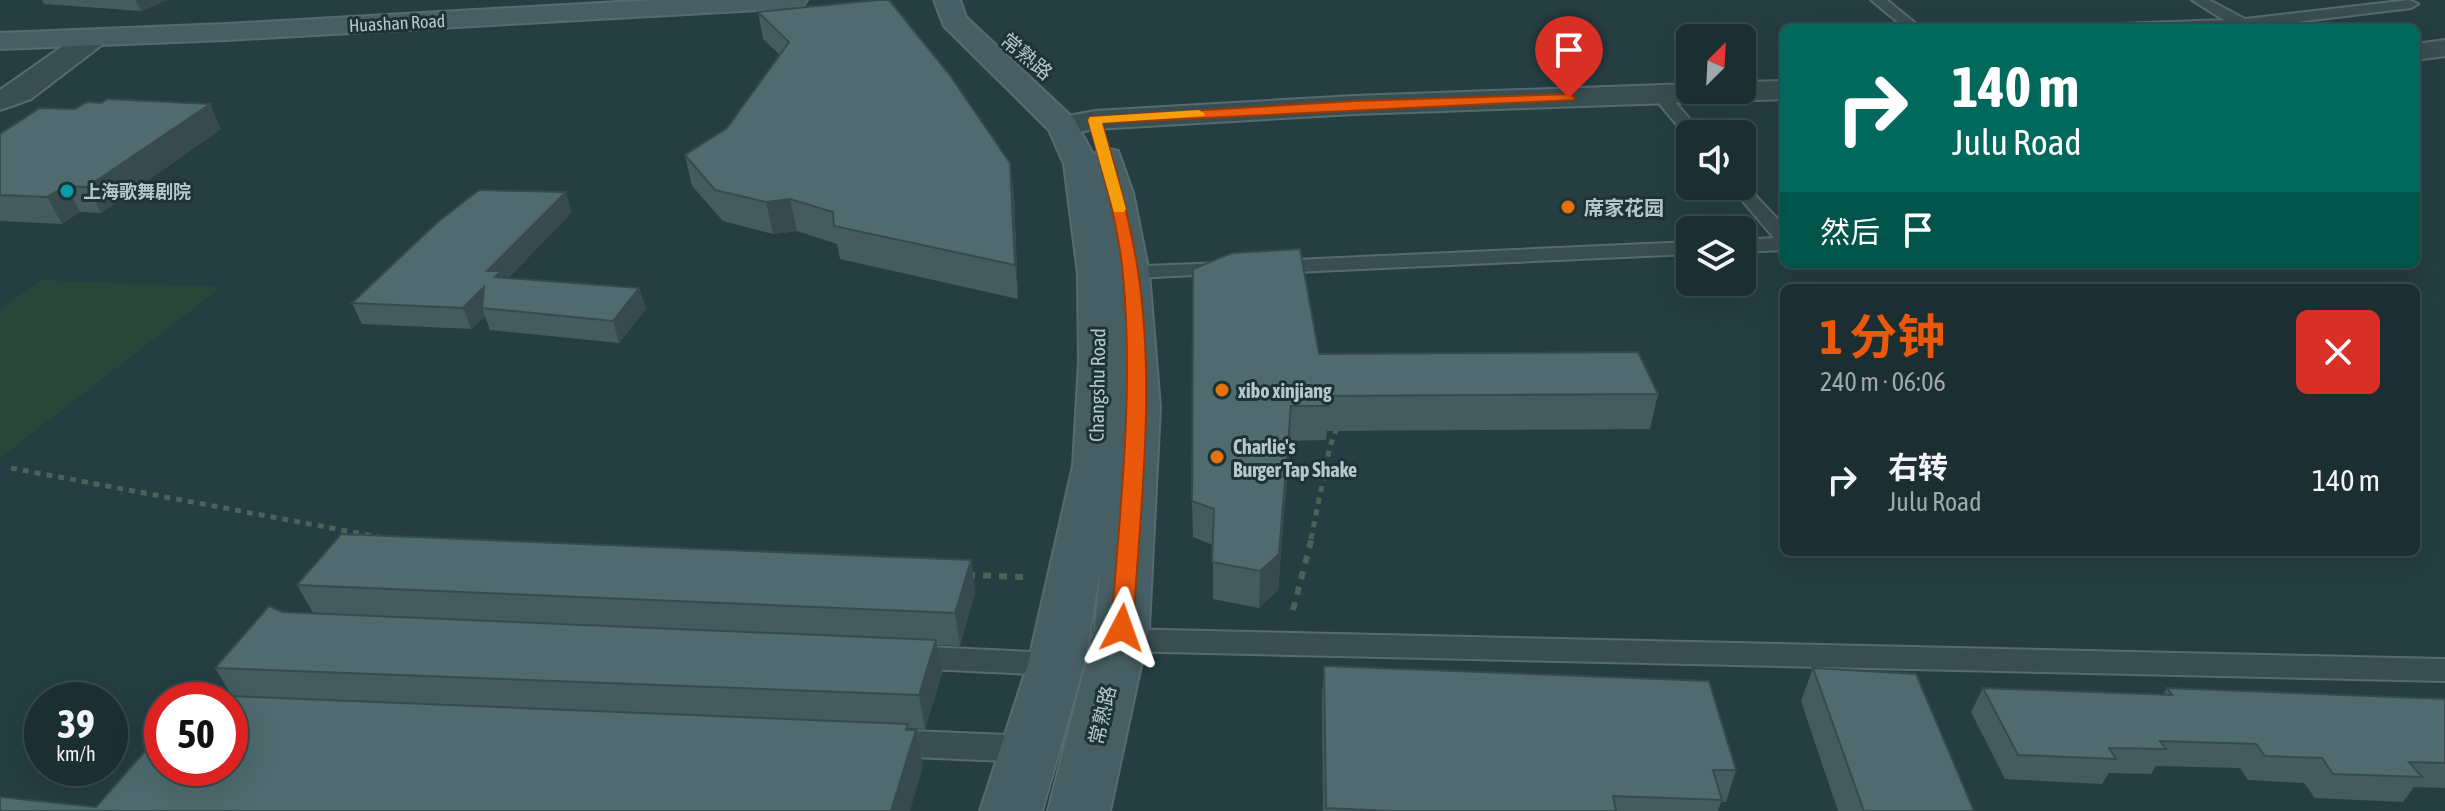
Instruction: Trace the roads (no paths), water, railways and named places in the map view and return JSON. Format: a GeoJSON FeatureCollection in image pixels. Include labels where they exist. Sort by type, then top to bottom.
{"type":"FeatureCollection","features":[{"type":"Feature","properties":{"kind":"main road","name":"Huashan Road"},"geometry":{"type":"LineString","coordinates":[[0,41],[794,0]]}},
{"type":"Feature","properties":{"kind":"main road","name":"常熟路"},"geometry":{"type":"LineString","coordinates":[[928,0],[937,25],[1037,128],[1065,177],[1084,182]]}},
{"type":"Feature","properties":{"kind":"main road","name":"Changshu Road"},"geometry":{"type":"LineString","coordinates":[[947,0],[954,20],[1079,123],[1084,182],[1114,274],[1100,362],[1096,466],[1056,664],[1011,811]]}},
{"type":"Feature","properties":{"kind":"main road","name":"常熟路"},"geometry":{"type":"LineString","coordinates":[[982,10],[1003,38],[1035,61]]}},
{"type":"Feature","properties":{"kind":"main road","name":"常熟路"},"geometry":{"type":"LineString","coordinates":[[1063,87],[1116,193],[1114,274],[1138,407],[1119,640],[1079,811]]}},
{"type":"Feature","properties":{"kind":"street"},"geometry":{"type":"LineString","coordinates":[[0,101],[20,93],[93,38]]}},
{"type":"Feature","properties":{"kind":"street"},"geometry":{"type":"LineString","coordinates":[[2420,51],[2445,48]]}},
{"type":"Feature","properties":{"kind":"street"},"geometry":{"type":"LineString","coordinates":[[1079,123],[1354,105],[1780,90]]}},
{"type":"Feature","properties":{"kind":"lane"},"geometry":{"type":"LineString","coordinates":[[1878,0],[1909,24]]}},
{"type":"Feature","properties":{"kind":"lane"},"geometry":{"type":"LineString","coordinates":[[2199,0],[2243,24]]}},
{"type":"Feature","properties":{"kind":"lane"},"geometry":{"type":"LineString","coordinates":[[2262,24],[2411,4]]}},
{"type":"Feature","properties":{"kind":"lane"},"geometry":{"type":"LineString","coordinates":[[1660,95],[1682,120]]}},
{"type":"Feature","properties":{"kind":"lane"},"geometry":{"type":"LineString","coordinates":[[1750,200],[1780,236]]}},
{"type":"Feature","properties":{"kind":"lane"},"geometry":{"type":"LineString","coordinates":[[1756,244],[1780,241]]}},
{"type":"Feature","properties":{"kind":"lane"},"geometry":{"type":"LineString","coordinates":[[1114,274],[1676,249]]}},
{"type":"Feature","properties":{"kind":"lane"},"geometry":{"type":"LineString","coordinates":[[1119,640],[2445,670]]}},
{"type":"Feature","properties":{"kind":"lane"},"geometry":{"type":"LineString","coordinates":[[883,656],[1056,664]]}},
{"type":"Feature","properties":{"kind":"lane"},"geometry":{"type":"LineString","coordinates":[[858,742],[1030,749]]}},
{"type":"Feature","properties":{"kind":"place","name":"上海歌舞剧院"},"geometry":{"type":"Point","coordinates":[67,191]}},
{"type":"Feature","properties":{"kind":"place","name":"席家花园"},"geometry":{"type":"Point","coordinates":[1568,207]}},
{"type":"Feature","properties":{"kind":"place","name":"xibo xinjiang"},"geometry":{"type":"Point","coordinates":[1222,390]}},
{"type":"Feature","properties":{"kind":"place","name":"Charlie's Burger Tap Shake"},"geometry":{"type":"Point","coordinates":[1217,457]}}]}
